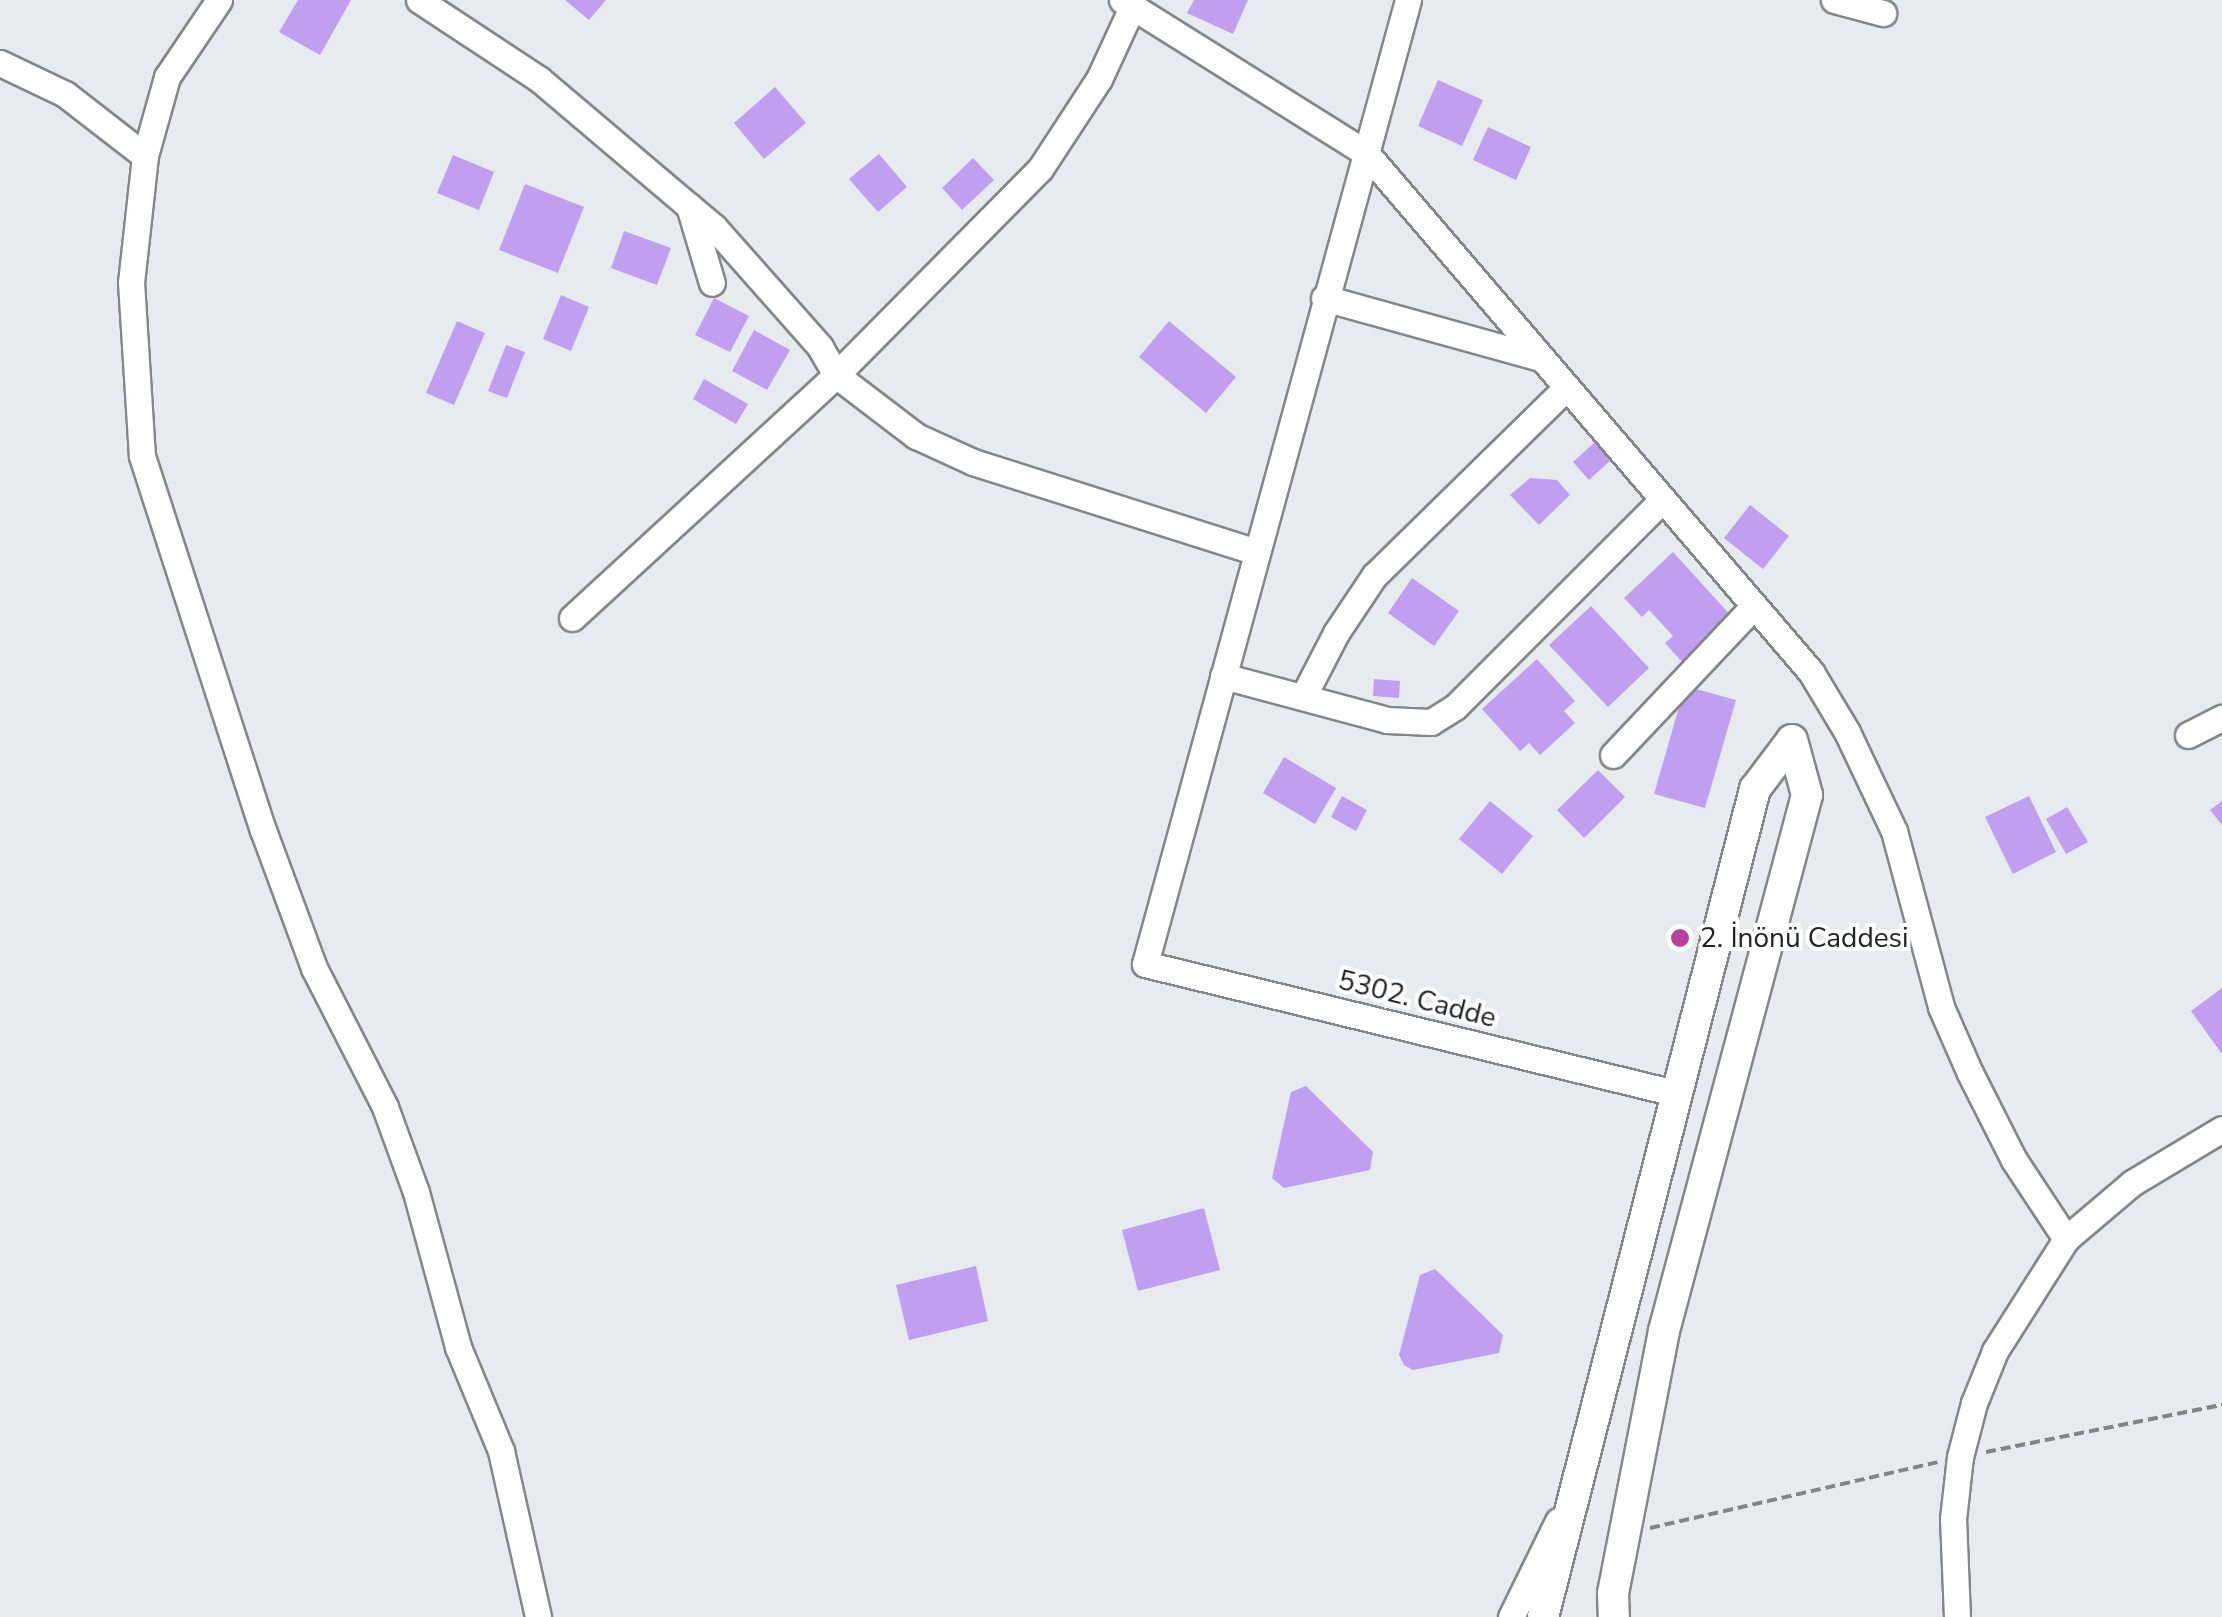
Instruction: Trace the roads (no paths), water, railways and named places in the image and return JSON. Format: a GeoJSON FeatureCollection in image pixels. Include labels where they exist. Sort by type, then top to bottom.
{"type":"FeatureCollection","features":[{"type":"Feature","properties":{"kind":"main road"},"geometry":{"type":"LineString","coordinates":[[1542,1617],[1755,789],[1792,740],[1807,796],[1664,1331],[1613,1594],[1614,1617]]}},
{"type":"Feature","properties":{"kind":"main road"},"geometry":{"type":"LineString","coordinates":[[1675,1093],[1724,1104]]}},
{"type":"Feature","properties":{"kind":"street"},"geometry":{"type":"LineString","coordinates":[[218,0],[168,77],[145,156],[131,282],[142,456],[262,830],[314,968],[386,1106],[416,1192],[458,1346],[501,1451],[538,1617]]}},
{"type":"Feature","properties":{"kind":"street"},"geometry":{"type":"LineString","coordinates":[[419,0],[539,79],[714,227],[820,347],[836,375],[884,415],[945,452],[1256,552]]}},
{"type":"Feature","properties":{"kind":"street"},"geometry":{"type":"LineString","coordinates":[[1408,0],[1223,676],[1388,720],[1431,722],[1444,716],[1662,500]]}},
{"type":"Feature","properties":{"kind":"street"},"geometry":{"type":"LineString","coordinates":[[1834,0],[1883,13]]}},
{"type":"Feature","properties":{"kind":"street"},"geometry":{"type":"LineString","coordinates":[[572,618],[836,375],[1040,168],[1098,78],[1127,3],[1366,153],[1752,608],[1811,672],[1848,732],[1894,831],[1941,1007],[1970,1074],[2014,1160],[2066,1239]]}},
{"type":"Feature","properties":{"kind":"street"},"geometry":{"type":"LineString","coordinates":[[0,63],[65,94],[145,156]]}},
{"type":"Feature","properties":{"kind":"street"},"geometry":{"type":"LineString","coordinates":[[688,206],[712,283]]}},
{"type":"Feature","properties":{"kind":"street"},"geometry":{"type":"LineString","coordinates":[[1324,298],[1540,358]]}},
{"type":"Feature","properties":{"kind":"street"},"geometry":{"type":"LineString","coordinates":[[1302,697],[1336,633],[1374,576],[1565,389]]}},
{"type":"Feature","properties":{"kind":"street"},"geometry":{"type":"LineString","coordinates":[[1613,755],[1752,608]]}},
{"type":"Feature","properties":{"kind":"street","name":"5302. Cadde"},"geometry":{"type":"LineString","coordinates":[[1223,676],[1146,964],[1675,1093]]}},
{"type":"Feature","properties":{"kind":"street"},"geometry":{"type":"LineString","coordinates":[[2188,735],[2222,718]]}},
{"type":"Feature","properties":{"kind":"street"},"geometry":{"type":"LineString","coordinates":[[1957,1617],[1953,1519],[1960,1457],[1974,1403],[1995,1351],[2066,1239],[2132,1183],[2222,1129]]}},
{"type":"Feature","properties":{"kind":"street"},"geometry":{"type":"LineString","coordinates":[[1511,1617],[1571,1494]]}},
{"type":"Feature","properties":{"kind":"place","name":"2. İnönü Caddesi"},"geometry":{"type":"Point","coordinates":[1680,938]}}]}
